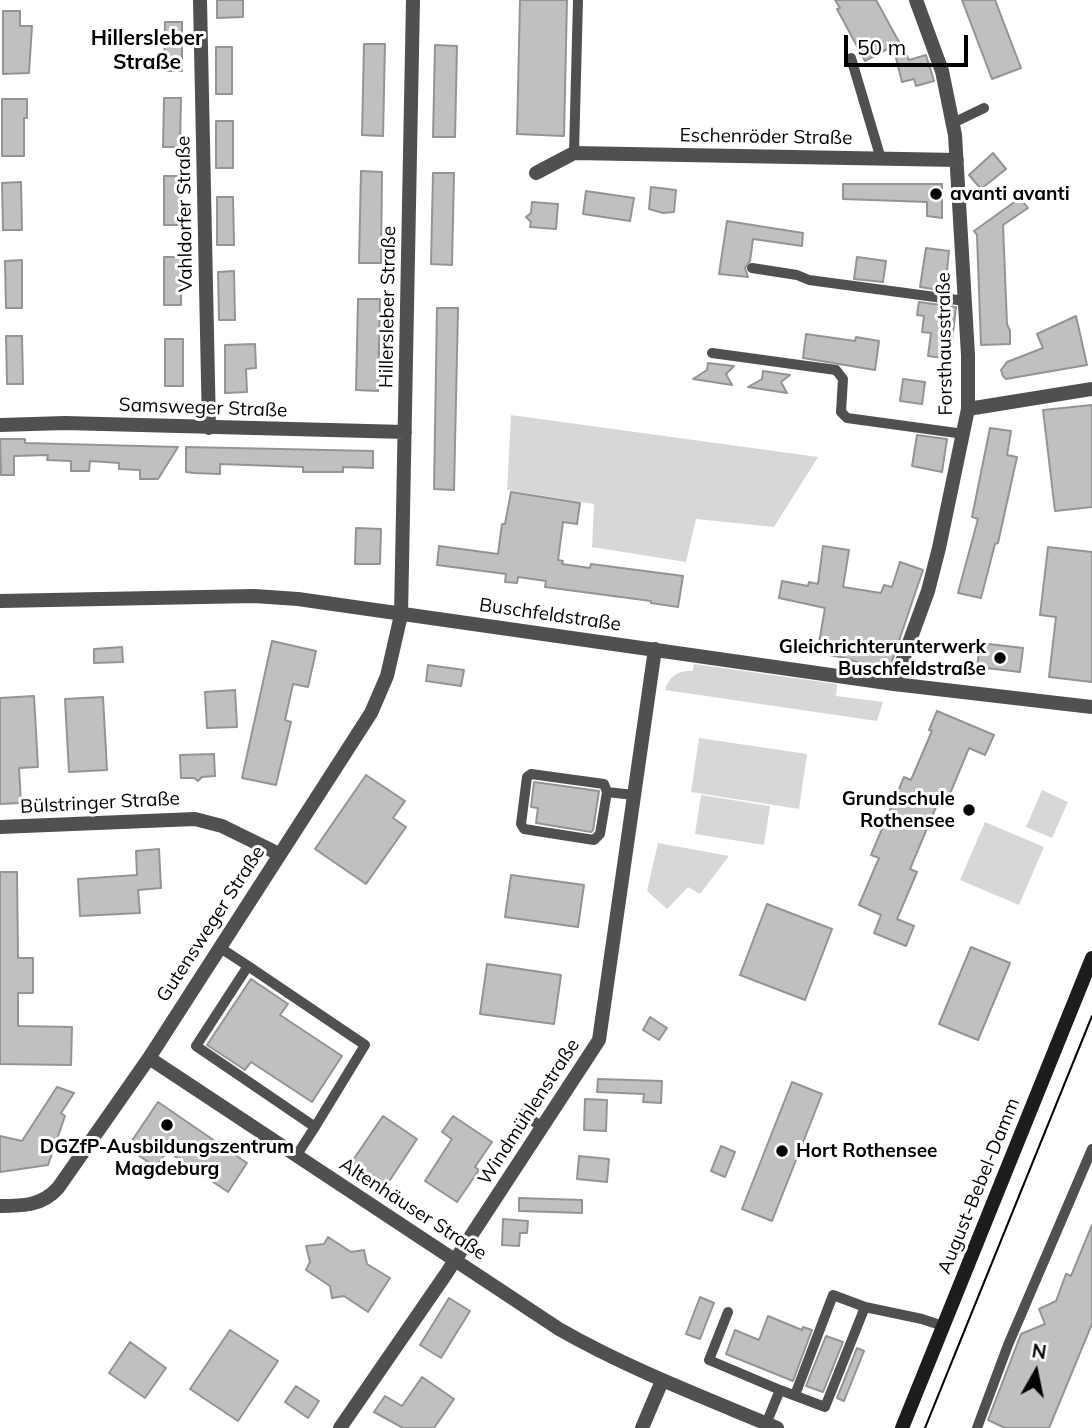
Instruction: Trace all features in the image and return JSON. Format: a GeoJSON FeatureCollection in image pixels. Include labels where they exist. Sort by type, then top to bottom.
{"type":"FeatureCollection","features":[{"type":"Feature","properties":{"kind":"main road","name":"August-Bebel-Damm"},"geometry":{"type":"LineString","coordinates":[[902,1428],[1092,958]]}},
{"type":"Feature","properties":{"kind":"street","name":"Vahldorfer Straße"},"geometry":{"type":"LineString","coordinates":[[200,0],[209,428]]}},
{"type":"Feature","properties":{"kind":"street","name":"Hillersleber Straße"},"geometry":{"type":"LineString","coordinates":[[401,615],[413,0]]}},
{"type":"Feature","properties":{"kind":"street","name":"Forsthausstraße"},"geometry":{"type":"LineString","coordinates":[[894,684],[928,591],[968,409],[968,355],[953,123],[936,52],[916,0]]}},
{"type":"Feature","properties":{"kind":"street","name":"Eschenröder Straße"},"geometry":{"type":"LineString","coordinates":[[537,173],[574,153],[957,160]]}},
{"type":"Feature","properties":{"kind":"street"},"geometry":{"type":"LineString","coordinates":[[968,409],[1092,389]]}},
{"type":"Feature","properties":{"kind":"street","name":"Samsweger Straße"},"geometry":{"type":"LineString","coordinates":[[0,425],[65,423],[405,432]]}},
{"type":"Feature","properties":{"kind":"street","name":"Buschfeldstraße"},"geometry":{"type":"LineString","coordinates":[[0,601],[275,597],[894,684],[1092,707]]}},
{"type":"Feature","properties":{"kind":"street","name":"Gutensweger Straße"},"geometry":{"type":"LineString","coordinates":[[0,1206],[35,1203],[54,1192],[149,1058],[377,702],[387,676],[401,615]]}},
{"type":"Feature","properties":{"kind":"street","name":"Windmühlenstraße"},"geometry":{"type":"LineString","coordinates":[[340,1428],[455,1261],[599,1040],[654,649]]}},
{"type":"Feature","properties":{"kind":"street","name":"Bülstringer Straße"},"geometry":{"type":"LineString","coordinates":[[0,827],[195,818],[222,826],[279,853]]}},
{"type":"Feature","properties":{"kind":"street","name":"Altenhäuser Straße"},"geometry":{"type":"LineString","coordinates":[[149,1058],[576,1339],[662,1381],[771,1426]]}},
{"type":"Feature","properties":{"kind":"street"},"geometry":{"type":"LineString","coordinates":[[642,1428],[662,1381]]}},
{"type":"Feature","properties":{"kind":"lane"},"geometry":{"type":"LineString","coordinates":[[574,153],[578,0]]}},
{"type":"Feature","properties":{"kind":"lane"},"geometry":{"type":"LineString","coordinates":[[851,58],[881,159]]}},
{"type":"Feature","properties":{"kind":"lane"},"geometry":{"type":"LineString","coordinates":[[953,123],[984,108]]}},
{"type":"Feature","properties":{"kind":"lane"},"geometry":{"type":"LineString","coordinates":[[752,268],[797,275],[809,280],[965,301]]}},
{"type":"Feature","properties":{"kind":"lane"},"geometry":{"type":"LineString","coordinates":[[712,353],[836,370],[843,379],[841,412],[847,418],[964,434]]}},
{"type":"Feature","properties":{"kind":"lane"},"geometry":{"type":"LineString","coordinates":[[531,774],[604,784],[607,792],[600,834],[594,840],[524,829],[521,824],[527,777],[531,774]]}},
{"type":"Feature","properties":{"kind":"lane"},"geometry":{"type":"LineString","coordinates":[[607,792],[634,795]]}},
{"type":"Feature","properties":{"kind":"lane"},"geometry":{"type":"LineString","coordinates":[[219,947],[365,1045],[296,1156]]}},
{"type":"Feature","properties":{"kind":"lane"},"geometry":{"type":"LineString","coordinates":[[248,966],[196,1046],[315,1128]]}},
{"type":"Feature","properties":{"kind":"lane"},"geometry":{"type":"LineString","coordinates":[[523,1114],[542,1127]]}},
{"type":"Feature","properties":{"kind":"lane"},"geometry":{"type":"LineString","coordinates":[[977,1428],[1008,1345],[1092,1149]]}},
{"type":"Feature","properties":{"kind":"lane"},"geometry":{"type":"LineString","coordinates":[[1081,1176],[1092,1181]]}},
{"type":"Feature","properties":{"kind":"lane"},"geometry":{"type":"LineString","coordinates":[[795,1395],[833,1294],[864,1307],[943,1326]]}},
{"type":"Feature","properties":{"kind":"lane"},"geometry":{"type":"LineString","coordinates":[[728,1312],[709,1360],[825,1407],[864,1307]]}},
{"type":"Feature","properties":{"kind":"lane"},"geometry":{"type":"LineString","coordinates":[[771,1426],[780,1390]]}},
{"type":"Feature","properties":{"kind":"shaded area"},"geometry":{"type":"Polygon","coordinates":[[[511,415],[818,457],[774,527],[696,519],[686,562],[592,547],[594,504],[507,490],[511,415]]]}},
{"type":"Feature","properties":{"kind":"shaded area"},"geometry":{"type":"Polygon","coordinates":[[[694,664],[837,684],[836,696],[883,702],[877,721],[665,690],[669,681],[679,673],[693,671],[694,664]]]}},
{"type":"Feature","properties":{"kind":"shaded area"},"geometry":{"type":"Polygon","coordinates":[[[699,738],[807,754],[799,809],[691,792],[699,738]]]}},
{"type":"Feature","properties":{"kind":"shaded area"},"geometry":{"type":"Polygon","coordinates":[[[1042,790],[1068,802],[1052,838],[1026,827],[1042,790]]]}},
{"type":"Feature","properties":{"kind":"shaded area"},"geometry":{"type":"Polygon","coordinates":[[[701,795],[770,806],[764,845],[695,834],[701,795]]]}},
{"type":"Feature","properties":{"kind":"shaded area"},"geometry":{"type":"Polygon","coordinates":[[[985,822],[1044,847],[1019,905],[960,880],[985,822]]]}},
{"type":"Feature","properties":{"kind":"shaded area"},"geometry":{"type":"Polygon","coordinates":[[[658,843],[729,856],[700,894],[688,887],[667,909],[647,891],[658,843]]]}},
{"type":"Feature","properties":{"kind":"building"},"geometry":{"type":"Polygon","coordinates":[[[217,0],[243,0],[243,17],[217,18],[217,0]]]}},
{"type":"Feature","properties":{"kind":"building"},"geometry":{"type":"Polygon","coordinates":[[[520,0],[567,0],[564,136],[517,134],[520,0]]]}},
{"type":"Feature","properties":{"kind":"building"},"geometry":{"type":"Polygon","coordinates":[[[835,0],[876,0],[909,60],[926,55],[934,81],[916,86],[914,79],[902,82],[893,46],[865,61],[837,9],[840,8],[835,0]]]}},
{"type":"Feature","properties":{"kind":"building"},"geometry":{"type":"Polygon","coordinates":[[[962,0],[995,0],[1021,68],[992,79],[962,0]]]}},
{"type":"Feature","properties":{"kind":"building"},"geometry":{"type":"Polygon","coordinates":[[[3,11],[20,11],[20,26],[32,26],[29,73],[3,74],[3,11]]]}},
{"type":"Feature","properties":{"kind":"building"},"geometry":{"type":"Polygon","coordinates":[[[165,22],[182,22],[182,71],[164,71],[165,22]]]}},
{"type":"Feature","properties":{"kind":"building"},"geometry":{"type":"Polygon","coordinates":[[[364,44],[385,44],[383,136],[362,135],[364,44]]]}},
{"type":"Feature","properties":{"kind":"building"},"geometry":{"type":"Polygon","coordinates":[[[435,45],[457,46],[455,137],[433,137],[435,45]]]}},
{"type":"Feature","properties":{"kind":"building"},"geometry":{"type":"Polygon","coordinates":[[[216,47],[232,47],[232,94],[216,94],[216,47]]]}},
{"type":"Feature","properties":{"kind":"building"},"geometry":{"type":"Polygon","coordinates":[[[164,98],[181,98],[180,147],[163,147],[164,98]]]}},
{"type":"Feature","properties":{"kind":"building"},"geometry":{"type":"Polygon","coordinates":[[[2,99],[27,99],[24,156],[2,156],[2,99]]]}},
{"type":"Feature","properties":{"kind":"building"},"geometry":{"type":"Polygon","coordinates":[[[216,121],[233,121],[233,168],[216,168],[216,121]]]}},
{"type":"Feature","properties":{"kind":"building"},"geometry":{"type":"Polygon","coordinates":[[[993,153],[1006,169],[981,189],[969,175],[993,153]]]}},
{"type":"Feature","properties":{"kind":"building"},"geometry":{"type":"Polygon","coordinates":[[[361,171],[382,172],[381,263],[359,263],[361,171]]]}},
{"type":"Feature","properties":{"kind":"building"},"geometry":{"type":"Polygon","coordinates":[[[433,173],[454,173],[452,265],[431,264],[433,173]]]}},
{"type":"Feature","properties":{"kind":"building"},"geometry":{"type":"Polygon","coordinates":[[[164,176],[181,176],[181,225],[164,225],[164,176]]]}},
{"type":"Feature","properties":{"kind":"building"},"geometry":{"type":"Polygon","coordinates":[[[21,182],[22,230],[3,230],[2,183],[21,182]]]}},
{"type":"Feature","properties":{"kind":"building"},"geometry":{"type":"Polygon","coordinates":[[[843,184],[942,184],[942,218],[927,216],[927,202],[843,199],[843,184]]]}},
{"type":"Feature","properties":{"kind":"building"},"geometry":{"type":"Polygon","coordinates":[[[651,187],[676,190],[674,212],[663,213],[649,209],[651,187]]]}},
{"type":"Feature","properties":{"kind":"building"},"geometry":{"type":"Polygon","coordinates":[[[586,191],[634,198],[630,221],[583,214],[586,191]]]}},
{"type":"Feature","properties":{"kind":"building"},"geometry":{"type":"Polygon","coordinates":[[[217,197],[233,197],[234,245],[217,245],[217,197]]]}},
{"type":"Feature","properties":{"kind":"building"},"geometry":{"type":"Polygon","coordinates":[[[1020,198],[1028,208],[1003,225],[1010,344],[981,345],[977,235],[974,231],[1020,198]]]}},
{"type":"Feature","properties":{"kind":"building"},"geometry":{"type":"Polygon","coordinates":[[[532,202],[558,204],[556,229],[530,227],[531,222],[526,217],[531,213],[532,202]]]}},
{"type":"Feature","properties":{"kind":"building"},"geometry":{"type":"Polygon","coordinates":[[[727,221],[803,233],[802,246],[753,239],[750,261],[745,268],[748,277],[719,274],[727,221]]]}},
{"type":"Feature","properties":{"kind":"building"},"geometry":{"type":"Polygon","coordinates":[[[926,248],[949,251],[945,291],[920,287],[926,248]]]}},
{"type":"Feature","properties":{"kind":"building"},"geometry":{"type":"Polygon","coordinates":[[[164,257],[181,257],[181,305],[164,305],[164,257]]]}},
{"type":"Feature","properties":{"kind":"building"},"geometry":{"type":"Polygon","coordinates":[[[857,257],[886,261],[883,282],[854,279],[857,257]]]}},
{"type":"Feature","properties":{"kind":"building"},"geometry":{"type":"Polygon","coordinates":[[[22,260],[22,308],[6,308],[5,261],[22,260]]]}},
{"type":"Feature","properties":{"kind":"building"},"geometry":{"type":"Polygon","coordinates":[[[234,271],[235,320],[219,320],[218,272],[234,271]]]}},
{"type":"Feature","properties":{"kind":"building"},"geometry":{"type":"Polygon","coordinates":[[[358,299],[380,299],[378,391],[356,390],[358,299]]]}},
{"type":"Feature","properties":{"kind":"building"},"geometry":{"type":"Polygon","coordinates":[[[919,302],[956,307],[950,359],[928,356],[931,333],[922,332],[924,316],[917,315],[919,302]]]}},
{"type":"Feature","properties":{"kind":"building"},"geometry":{"type":"Polygon","coordinates":[[[437,308],[458,308],[454,490],[434,489],[437,308]]]}},
{"type":"Feature","properties":{"kind":"building"},"geometry":{"type":"Polygon","coordinates":[[[1076,316],[1087,365],[1006,379],[1003,376],[1001,370],[1007,362],[1043,348],[1037,334],[1076,316]]]}},
{"type":"Feature","properties":{"kind":"building"},"geometry":{"type":"Polygon","coordinates":[[[806,334],[855,341],[856,337],[879,341],[875,370],[803,358],[806,334]]]}},
{"type":"Feature","properties":{"kind":"building"},"geometry":{"type":"Polygon","coordinates":[[[6,336],[22,336],[23,384],[7,384],[6,336]]]}},
{"type":"Feature","properties":{"kind":"building"},"geometry":{"type":"Polygon","coordinates":[[[165,339],[183,339],[183,386],[165,386],[165,339]]]}},
{"type":"Feature","properties":{"kind":"building"},"geometry":{"type":"Polygon","coordinates":[[[255,344],[256,368],[246,369],[247,392],[225,393],[225,345],[255,344]]]}},
{"type":"Feature","properties":{"kind":"building"},"geometry":{"type":"Polygon","coordinates":[[[708,363],[734,366],[726,374],[732,385],[693,379],[707,370],[708,363]]]}},
{"type":"Feature","properties":{"kind":"building"},"geometry":{"type":"Polygon","coordinates":[[[763,371],[790,375],[781,382],[787,393],[748,387],[762,379],[763,371]]]}},
{"type":"Feature","properties":{"kind":"building"},"geometry":{"type":"Polygon","coordinates":[[[903,379],[925,382],[922,404],[900,401],[903,379]]]}},
{"type":"Feature","properties":{"kind":"building"},"geometry":{"type":"Polygon","coordinates":[[[1092,405],[1092,507],[1055,511],[1043,410],[1092,405]]]}},
{"type":"Feature","properties":{"kind":"building"},"geometry":{"type":"Polygon","coordinates":[[[990,428],[1011,431],[1007,455],[1017,457],[998,543],[995,544],[981,598],[958,593],[978,519],[972,517],[990,428]]]}},
{"type":"Feature","properties":{"kind":"building"},"geometry":{"type":"Polygon","coordinates":[[[917,435],[947,439],[942,472],[912,466],[917,435]]]}},
{"type":"Feature","properties":{"kind":"building"},"geometry":{"type":"Polygon","coordinates":[[[0,439],[25,439],[25,443],[178,447],[158,479],[140,479],[140,470],[119,469],[119,463],[90,461],[89,471],[71,471],[71,461],[47,460],[48,455],[14,456],[14,475],[1,475],[0,439]]]}},
{"type":"Feature","properties":{"kind":"building"},"geometry":{"type":"Polygon","coordinates":[[[186,447],[373,451],[373,468],[343,467],[343,472],[303,472],[303,467],[220,464],[220,474],[194,473],[186,472],[186,447]]]}},
{"type":"Feature","properties":{"kind":"building"},"geometry":{"type":"Polygon","coordinates":[[[511,492],[580,503],[577,524],[563,522],[558,560],[563,561],[562,564],[590,568],[591,564],[683,576],[678,607],[545,587],[546,581],[518,577],[517,583],[505,582],[506,574],[437,565],[439,546],[498,554],[502,524],[505,524],[511,492]]]}},
{"type":"Feature","properties":{"kind":"building"},"geometry":{"type":"Polygon","coordinates":[[[356,528],[381,529],[380,564],[355,564],[356,528]]]}},
{"type":"Feature","properties":{"kind":"building"},"geometry":{"type":"Polygon","coordinates":[[[823,546],[849,550],[843,587],[881,593],[884,585],[892,587],[900,562],[923,570],[888,673],[845,658],[824,654],[825,644],[819,643],[825,608],[779,598],[782,581],[808,586],[809,582],[818,584],[823,546]]]}},
{"type":"Feature","properties":{"kind":"building"},"geometry":{"type":"Polygon","coordinates":[[[1048,547],[1092,552],[1092,682],[1049,677],[1056,617],[1040,615],[1048,547]]]}},
{"type":"Feature","properties":{"kind":"building"},"geometry":{"type":"Polygon","coordinates":[[[272,641],[316,651],[308,687],[293,684],[285,720],[291,722],[276,785],[242,778],[272,641]]]}},
{"type":"Feature","properties":{"kind":"building","name":"Gleichrichterunterwerk Buschfeldstraße"},"geometry":{"type":"Polygon","coordinates":[[[980,643],[1023,648],[1020,672],[977,667],[980,643]]]}},
{"type":"Feature","properties":{"kind":"building"},"geometry":{"type":"Polygon","coordinates":[[[122,647],[123,662],[94,663],[94,649],[122,647]]]}},
{"type":"Feature","properties":{"kind":"building"},"geometry":{"type":"Polygon","coordinates":[[[428,665],[464,670],[461,686],[426,681],[428,665]]]}},
{"type":"Feature","properties":{"kind":"building"},"geometry":{"type":"Polygon","coordinates":[[[235,690],[237,727],[207,728],[205,692],[235,690]]]}},
{"type":"Feature","properties":{"kind":"building"},"geometry":{"type":"Polygon","coordinates":[[[34,696],[38,767],[19,768],[21,803],[0,804],[0,698],[34,696]]]}},
{"type":"Feature","properties":{"kind":"building"},"geometry":{"type":"Polygon","coordinates":[[[103,697],[107,770],[69,772],[65,699],[103,697]]]}},
{"type":"Feature","properties":{"kind":"building"},"geometry":{"type":"Polygon","coordinates":[[[937,711],[994,735],[985,755],[969,748],[949,796],[942,793],[910,869],[917,872],[897,919],[914,926],[906,946],[874,933],[881,915],[859,905],[879,858],[871,855],[904,777],[911,780],[932,731],[929,730],[937,711]]]}},
{"type":"Feature","properties":{"kind":"building"},"geometry":{"type":"Polygon","coordinates":[[[214,754],[215,776],[202,777],[198,781],[194,778],[181,778],[180,755],[214,754]]]}},
{"type":"Feature","properties":{"kind":"building"},"geometry":{"type":"Polygon","coordinates":[[[366,775],[405,801],[393,818],[406,827],[366,884],[315,849],[366,775]]]}},
{"type":"Feature","properties":{"kind":"building"},"geometry":{"type":"Polygon","coordinates":[[[534,782],[599,791],[593,830],[591,832],[536,823],[538,808],[531,807],[534,782]]]}},
{"type":"Feature","properties":{"kind":"building"},"geometry":{"type":"Polygon","coordinates":[[[159,849],[161,888],[138,890],[140,913],[80,916],[78,879],[137,875],[136,851],[159,849]]]}},
{"type":"Feature","properties":{"kind":"building"},"geometry":{"type":"Polygon","coordinates":[[[0,872],[17,872],[18,958],[33,958],[33,993],[18,993],[18,1026],[72,1027],[71,1065],[0,1064],[0,872]]]}},
{"type":"Feature","properties":{"kind":"building"},"geometry":{"type":"Polygon","coordinates":[[[511,875],[584,885],[578,927],[505,917],[511,875]]]}},
{"type":"Feature","properties":{"kind":"building"},"geometry":{"type":"Polygon","coordinates":[[[767,904],[832,929],[805,1000],[740,975],[767,904]]]}},
{"type":"Feature","properties":{"kind":"building"},"geometry":{"type":"Polygon","coordinates":[[[971,947],[1010,963],[978,1040],[939,1024],[971,947]]]}},
{"type":"Feature","properties":{"kind":"building"},"geometry":{"type":"Polygon","coordinates":[[[487,964],[561,975],[554,1024],[480,1014],[487,964]]]}},
{"type":"Feature","properties":{"kind":"building"},"geometry":{"type":"Polygon","coordinates":[[[251,979],[288,1004],[280,1015],[342,1056],[312,1102],[251,1062],[245,1070],[207,1045],[251,979]]]}},
{"type":"Feature","properties":{"kind":"building"},"geometry":{"type":"Polygon","coordinates":[[[650,1017],[667,1028],[659,1040],[643,1030],[650,1017]]]}},
{"type":"Feature","properties":{"kind":"building"},"geometry":{"type":"Polygon","coordinates":[[[598,1079],[662,1081],[661,1103],[643,1102],[644,1094],[597,1092],[598,1079]]]}},
{"type":"Feature","properties":{"kind":"building","name":"Hort Rothensee"},"geometry":{"type":"Polygon","coordinates":[[[792,1082],[822,1094],[772,1221],[742,1209],[792,1082]]]}},
{"type":"Feature","properties":{"kind":"building"},"geometry":{"type":"Polygon","coordinates":[[[57,1087],[74,1093],[61,1113],[65,1116],[48,1165],[0,1172],[0,1136],[22,1141],[57,1087]]]}},
{"type":"Feature","properties":{"kind":"building"},"geometry":{"type":"Polygon","coordinates":[[[585,1099],[607,1100],[606,1131],[584,1130],[585,1099]]]}},
{"type":"Feature","properties":{"kind":"building","name":"DGZfP-Ausbildungszentrum Magdeburg"},"geometry":{"type":"Polygon","coordinates":[[[158,1102],[247,1163],[228,1192],[167,1151],[156,1167],[127,1148],[158,1102]]]}},
{"type":"Feature","properties":{"kind":"building"},"geometry":{"type":"Polygon","coordinates":[[[383,1116],[417,1139],[384,1189],[349,1166],[383,1116]]]}},
{"type":"Feature","properties":{"kind":"building"},"geometry":{"type":"Polygon","coordinates":[[[453,1116],[492,1142],[475,1167],[479,1170],[457,1202],[425,1181],[452,1139],[442,1132],[453,1116]]]}},
{"type":"Feature","properties":{"kind":"building"},"geometry":{"type":"Polygon","coordinates":[[[721,1146],[735,1152],[725,1177],[711,1171],[721,1146]]]}},
{"type":"Feature","properties":{"kind":"building"},"geometry":{"type":"Polygon","coordinates":[[[579,1156],[609,1159],[607,1182],[577,1179],[579,1156]]]}},
{"type":"Feature","properties":{"kind":"building"},"geometry":{"type":"Polygon","coordinates":[[[519,1198],[582,1200],[582,1213],[519,1211],[519,1198]]]}},
{"type":"Feature","properties":{"kind":"building"},"geometry":{"type":"Polygon","coordinates":[[[503,1219],[528,1221],[527,1233],[520,1233],[519,1246],[502,1245],[503,1219]]]}},
{"type":"Feature","properties":{"kind":"building"},"geometry":{"type":"Polygon","coordinates":[[[1092,1225],[1092,1324],[1049,1428],[1005,1428],[988,1420],[1021,1334],[1045,1324],[1039,1309],[1056,1301],[1066,1274],[1071,1276],[1092,1225]]]}},
{"type":"Feature","properties":{"kind":"building"},"geometry":{"type":"Polygon","coordinates":[[[328,1237],[351,1252],[364,1250],[367,1264],[390,1278],[368,1312],[344,1296],[332,1298],[330,1286],[306,1270],[310,1262],[306,1246],[324,1244],[328,1237]]]}},
{"type":"Feature","properties":{"kind":"building"},"geometry":{"type":"Polygon","coordinates":[[[700,1297],[714,1303],[700,1339],[686,1334],[700,1297]]]}},
{"type":"Feature","properties":{"kind":"building"},"geometry":{"type":"Polygon","coordinates":[[[449,1298],[470,1311],[441,1358],[420,1345],[449,1298]]]}},
{"type":"Feature","properties":{"kind":"building"},"geometry":{"type":"Polygon","coordinates":[[[768,1316],[802,1330],[803,1327],[812,1330],[793,1381],[726,1354],[735,1330],[759,1340],[768,1316]]]}},
{"type":"Feature","properties":{"kind":"building"},"geometry":{"type":"Polygon","coordinates":[[[230,1330],[278,1361],[238,1421],[190,1389],[230,1330]]]}},
{"type":"Feature","properties":{"kind":"building"},"geometry":{"type":"Polygon","coordinates":[[[826,1336],[843,1342],[823,1392],[806,1386],[826,1336]]]}},
{"type":"Feature","properties":{"kind":"building"},"geometry":{"type":"Polygon","coordinates":[[[130,1342],[166,1368],[145,1398],[109,1373],[130,1342]]]}},
{"type":"Feature","properties":{"kind":"building"},"geometry":{"type":"Polygon","coordinates":[[[857,1348],[864,1351],[844,1401],[837,1398],[857,1348]]]}},
{"type":"Feature","properties":{"kind":"building"},"geometry":{"type":"Polygon","coordinates":[[[422,1377],[454,1399],[434,1428],[403,1428],[374,1412],[385,1396],[402,1406],[422,1377]]]}},
{"type":"Feature","properties":{"kind":"building"},"geometry":{"type":"Polygon","coordinates":[[[296,1386],[319,1401],[308,1418],[285,1402],[296,1386]]]}},
{"type":"Feature","properties":{"kind":"tram line"},"geometry":{"type":"LineString","coordinates":[[925,1428],[1092,1016]]}},
{"type":"Feature","properties":{"kind":"place","name":"avanti avanti"},"geometry":{"type":"Point","coordinates":[936,194]}},
{"type":"Feature","properties":{"kind":"place","name":"Gleichrichterunterwerk Buschfeldstraße"},"geometry":{"type":"Point","coordinates":[1000,658]}},
{"type":"Feature","properties":{"kind":"place","name":"Grundschule Rothensee"},"geometry":{"type":"Point","coordinates":[969,810]}},
{"type":"Feature","properties":{"kind":"place","name":"DGZfP-Ausbildungszentrum Magdeburg"},"geometry":{"type":"Point","coordinates":[167,1125]}},
{"type":"Feature","properties":{"kind":"place","name":"Hort Rothensee"},"geometry":{"type":"Point","coordinates":[782,1151]}},
{"type":"Feature","properties":{"kind":"district","name":"Hillersleber Straße"},"geometry":{"type":"Point","coordinates":[147,51]}}]}
